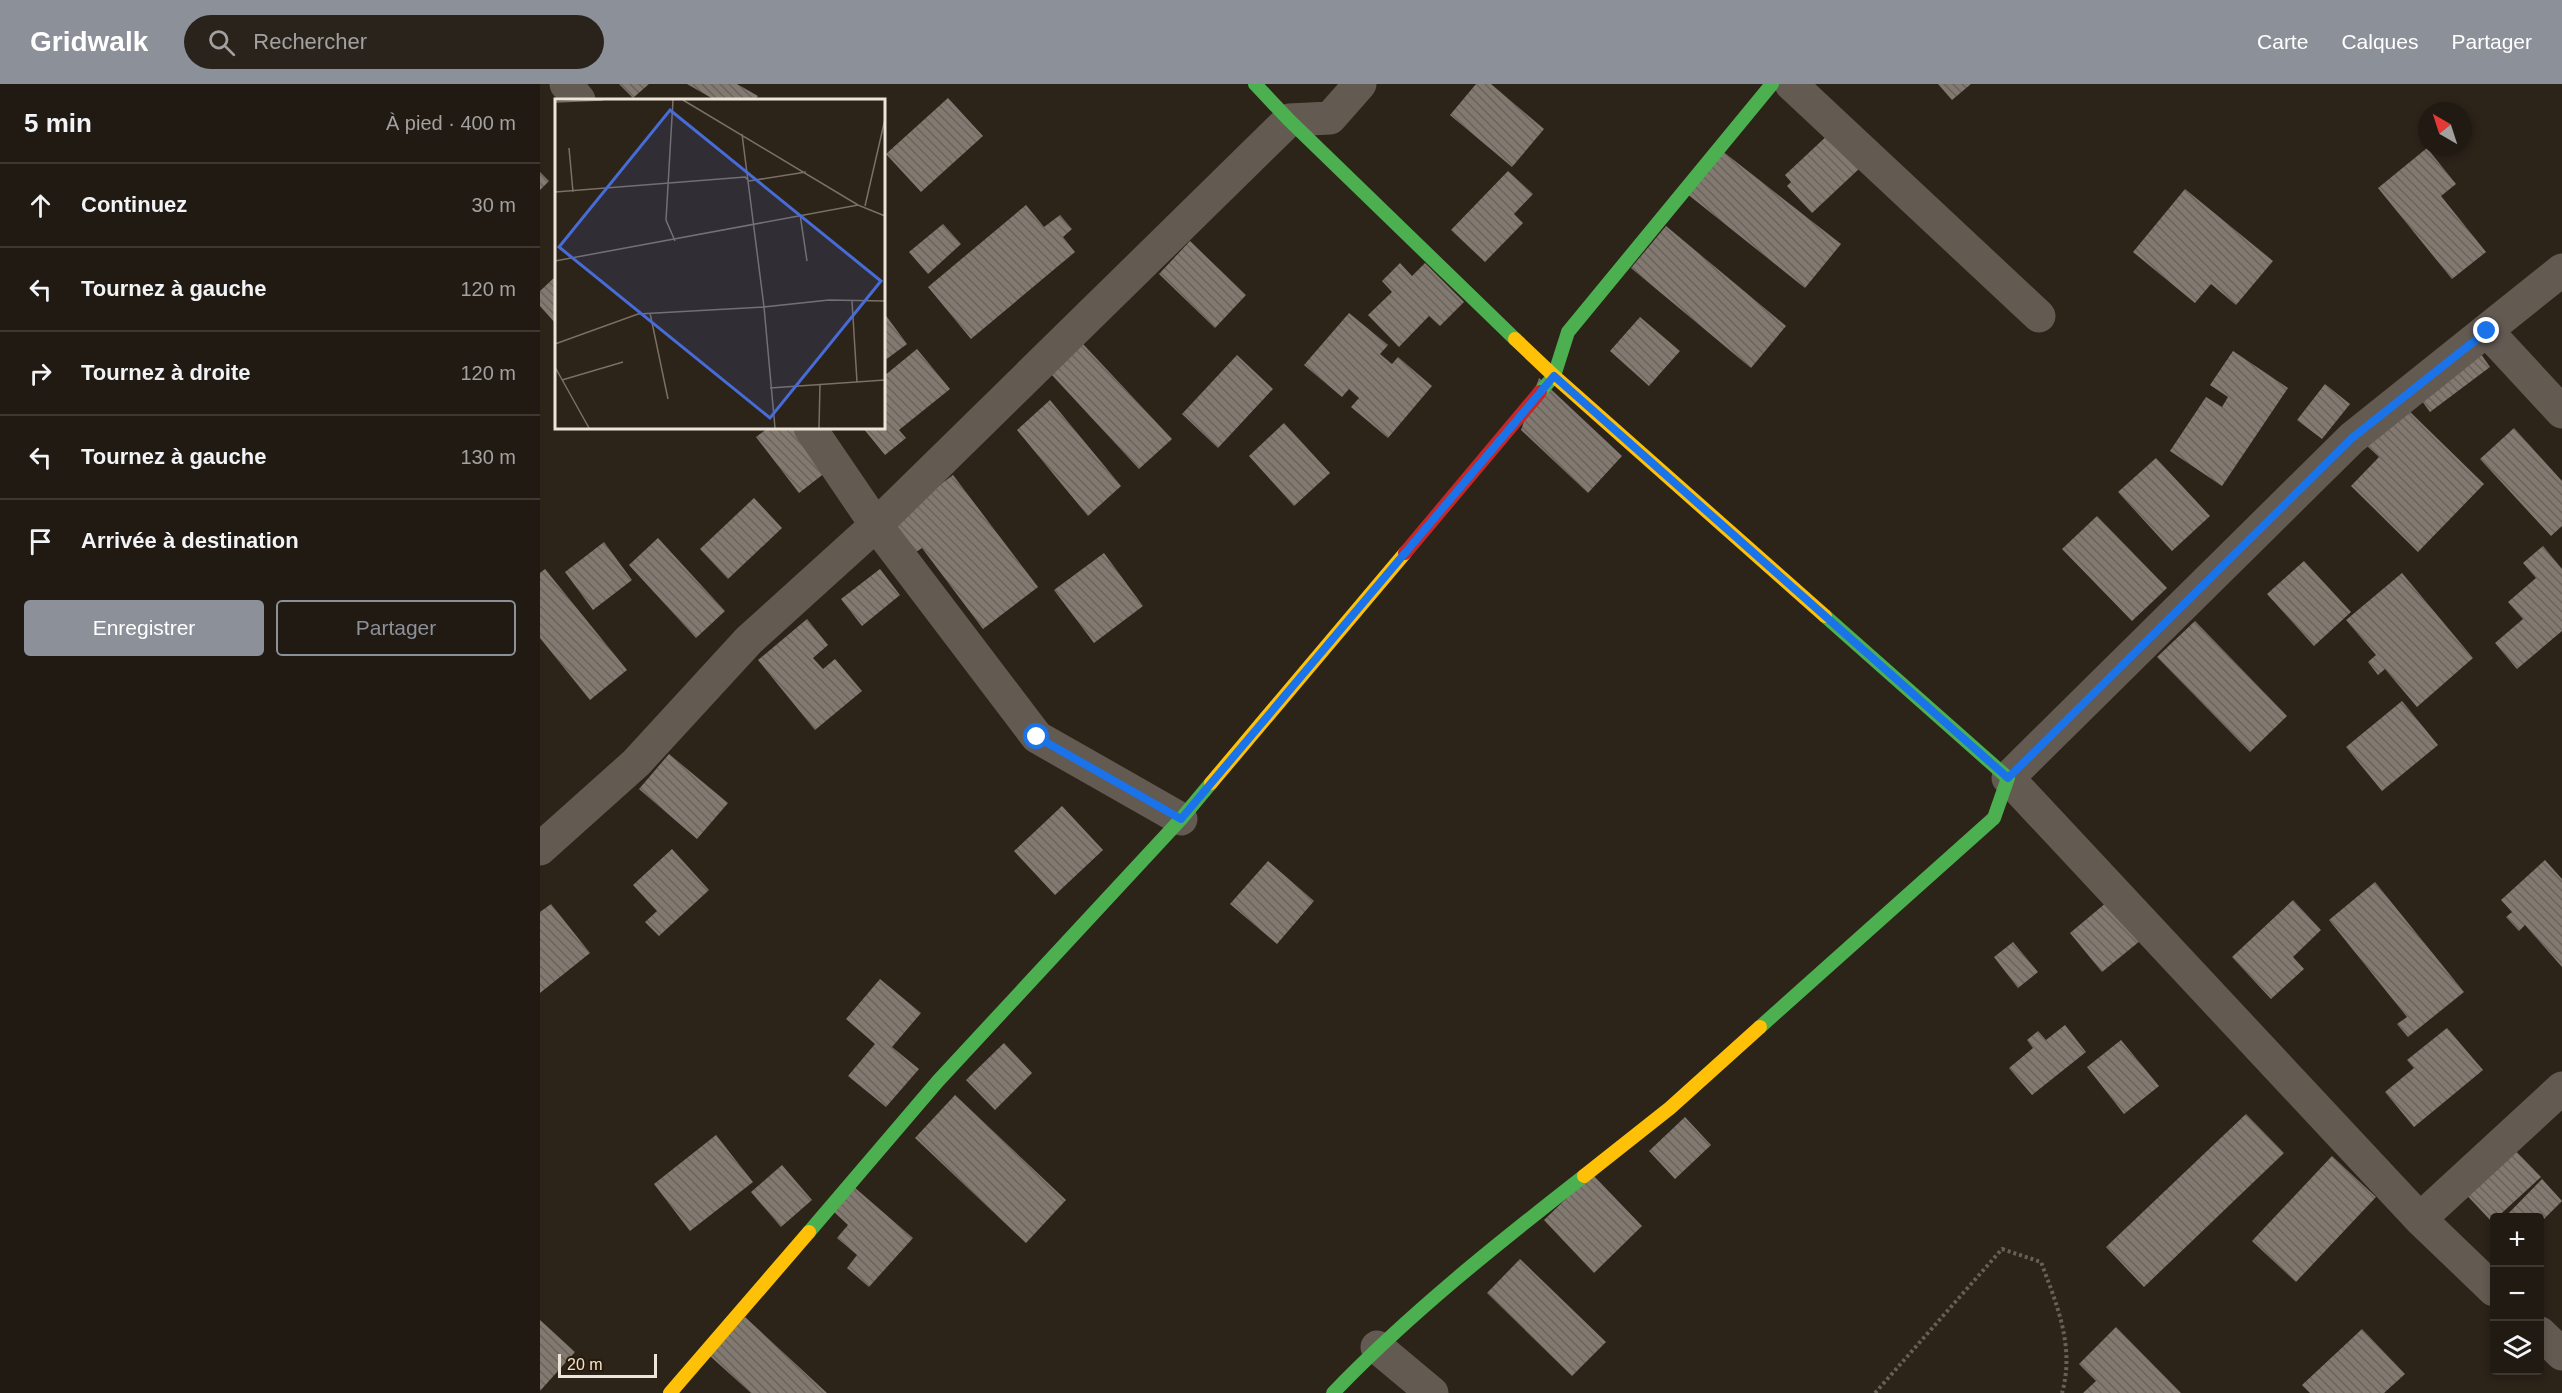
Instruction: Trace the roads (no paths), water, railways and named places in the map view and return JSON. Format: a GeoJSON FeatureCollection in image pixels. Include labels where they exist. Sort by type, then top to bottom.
{"type":"FeatureCollection","features":[{"type":"Feature","properties":{"kind":"street"},"geometry":{"type":"LineString","coordinates":[[566,84],[578,99]]}},
{"type":"Feature","properties":{"kind":"street"},"geometry":{"type":"LineString","coordinates":[[1255,84],[1289,120],[1554,376],[2008,778],[2420,1219],[2490,1286]]}},
{"type":"Feature","properties":{"kind":"street"},"geometry":{"type":"LineString","coordinates":[[540,849],[636,763],[749,640],[876,525],[1289,120],[1330,118],[1360,84]]}},
{"type":"Feature","properties":{"kind":"street"},"geometry":{"type":"LineString","coordinates":[[670,1393],[938,1081],[1181,819],[1554,376],[1568,332],[1772,84]]}},
{"type":"Feature","properties":{"kind":"street"},"geometry":{"type":"LineString","coordinates":[[1791,84],[2039,316]]}},
{"type":"Feature","properties":{"kind":"street"},"geometry":{"type":"LineString","coordinates":[[1333,1393],[1377,1347],[1495,1246],[1670,1108],[1994,818],[2008,778],[2352,438],[2562,270]]}},
{"type":"Feature","properties":{"kind":"street"},"geometry":{"type":"LineString","coordinates":[[2487,331],[2562,412]]}},
{"type":"Feature","properties":{"kind":"street"},"geometry":{"type":"LineString","coordinates":[[811,429],[876,525],[1037,737],[1181,819]]}},
{"type":"Feature","properties":{"kind":"street"},"geometry":{"type":"LineString","coordinates":[[2420,1219],[2562,1088]]}},
{"type":"Feature","properties":{"kind":"street"},"geometry":{"type":"LineString","coordinates":[[2544,1337],[2562,1354]]}},
{"type":"Feature","properties":{"kind":"street"},"geometry":{"type":"LineString","coordinates":[[1377,1347],[1432,1393]]}}]}
